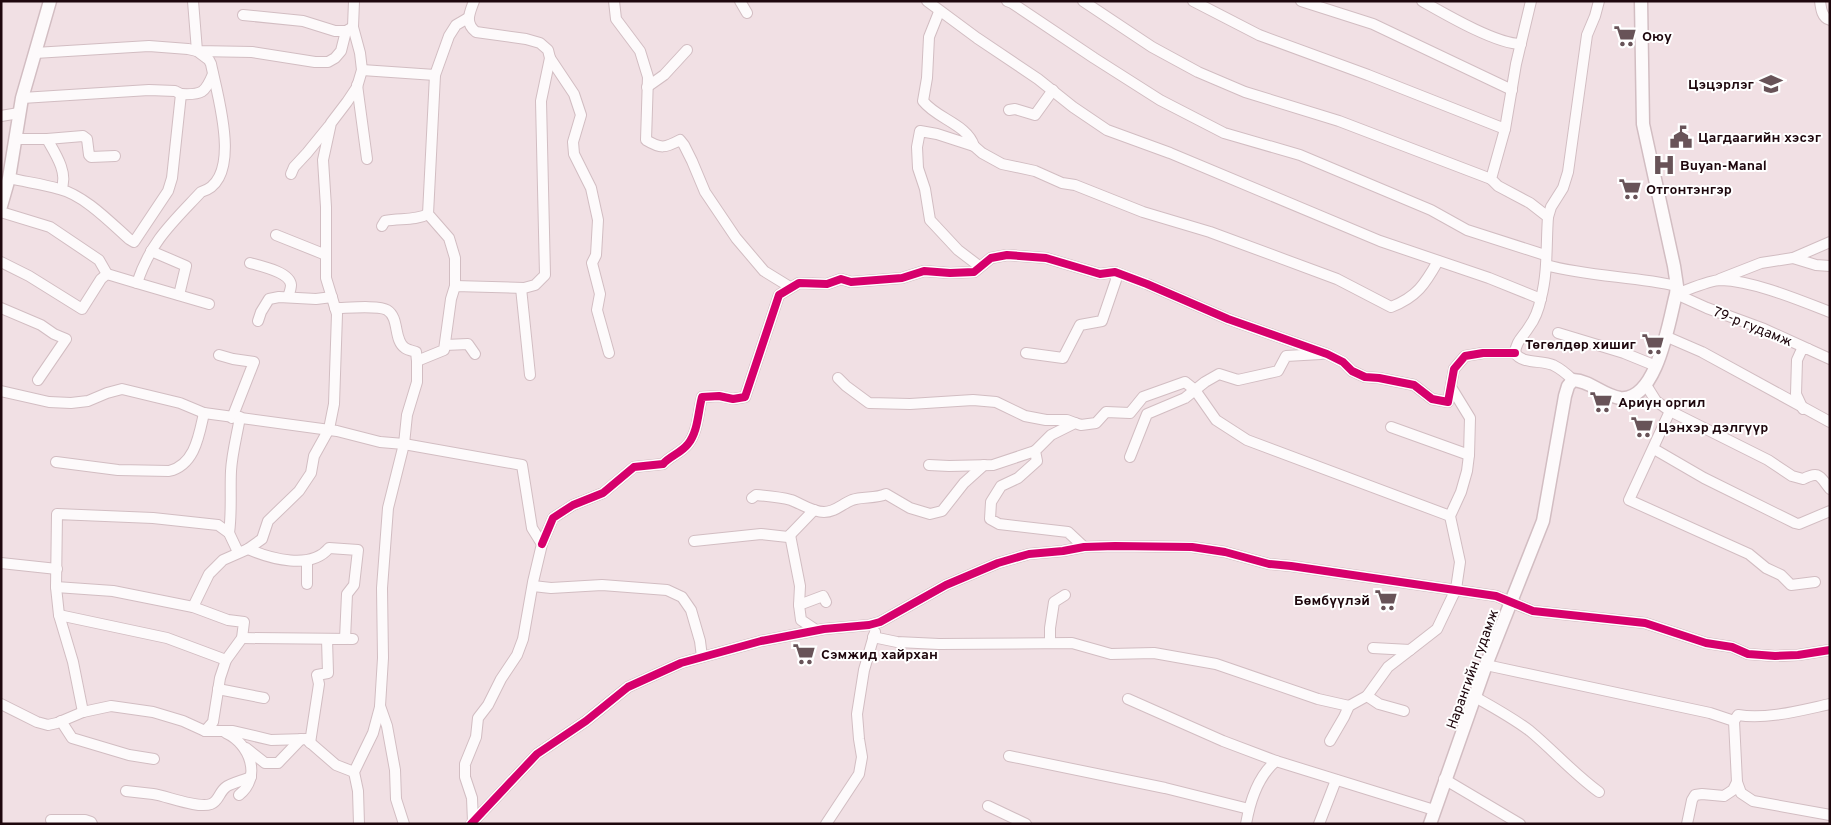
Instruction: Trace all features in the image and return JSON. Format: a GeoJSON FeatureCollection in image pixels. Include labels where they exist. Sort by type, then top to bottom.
{"type":"FeatureCollection","features":[{"type":"Feature","properties":{"kind":"main road"},"geometry":{"type":"LineString","coordinates":[[2,200],[9,178],[22,98],[50,1]]}},
{"type":"Feature","properties":{"kind":"main road"},"geometry":{"type":"LineString","coordinates":[[1573,380],[1589,383],[1606,394],[1621,398],[1634,396],[1646,385],[1656,366],[1676,290],[1643,124],[1642,1]]}},
{"type":"Feature","properties":{"kind":"main road","name":"Нарангийн гудамж"},"geometry":{"type":"LineString","coordinates":[[1430,824],[1444,779],[1474,697],[1543,521],[1565,396],[1568,386],[1573,380]]}},
{"type":"Feature","properties":{"kind":"street"},"geometry":{"type":"LineString","coordinates":[[137,283],[143,266],[160,235],[201,192],[208,190],[216,184],[221,175],[225,149],[224,123],[219,95],[209,60],[197,51],[194,1]]}},
{"type":"Feature","properties":{"kind":"street"},"geometry":{"type":"LineString","coordinates":[[35,53],[149,46],[188,48],[197,51],[252,52],[315,62],[328,62],[341,51],[350,29],[354,1]]}},
{"type":"Feature","properties":{"kind":"street"},"geometry":{"type":"LineString","coordinates":[[474,1],[468,18],[471,28],[476,32],[526,39],[540,43],[548,50],[550,58],[574,94],[581,115],[573,142],[574,154],[591,188],[598,220],[596,255],[592,263],[600,294],[597,310],[609,353]]}},
{"type":"Feature","properties":{"kind":"street"},"geometry":{"type":"LineString","coordinates":[[614,1],[616,19],[640,51],[648,77],[646,140],[657,147],[668,146],[680,140],[692,161],[705,192],[736,238],[764,270],[790,287]]}},
{"type":"Feature","properties":{"kind":"street"},"geometry":{"type":"LineString","coordinates":[[740,1],[747,13]]}},
{"type":"Feature","properties":{"kind":"street"},"geometry":{"type":"LineString","coordinates":[[927,1],[939,12],[1038,78],[1107,130],[1170,152],[1380,241],[1489,278],[1541,299]]}},
{"type":"Feature","properties":{"kind":"street","name":"79-р гудамж"},"geometry":{"type":"LineString","coordinates":[[1007,1],[1160,100],[1224,133],[1300,155],[1431,210],[1467,230],[1546,260],[1569,271],[1650,280],[1676,290],[1707,308],[1764,329],[1830,359]]}},
{"type":"Feature","properties":{"kind":"street"},"geometry":{"type":"LineString","coordinates":[[1084,1],[1152,47],[1198,72],[1245,92],[1339,121],[1491,179],[1498,186],[1530,203],[1548,217]]}},
{"type":"Feature","properties":{"kind":"street"},"geometry":{"type":"LineString","coordinates":[[1193,1],[1259,35],[1368,75],[1505,129]]}},
{"type":"Feature","properties":{"kind":"street"},"geometry":{"type":"LineString","coordinates":[[1301,1],[1373,24],[1512,90]]}},
{"type":"Feature","properties":{"kind":"street"},"geometry":{"type":"LineString","coordinates":[[1422,1],[1452,18],[1510,44],[1521,44]]}},
{"type":"Feature","properties":{"kind":"street"},"geometry":{"type":"LineString","coordinates":[[1491,179],[1505,129],[1531,1]]}},
{"type":"Feature","properties":{"kind":"street"},"geometry":{"type":"LineString","coordinates":[[1573,380],[1564,371],[1552,365],[1518,358],[1515,354],[1515,346],[1533,320],[1541,299],[1546,260],[1548,217],[1568,172],[1587,35],[1599,1]]}},
{"type":"Feature","properties":{"kind":"street"},"geometry":{"type":"LineString","coordinates":[[1820,1],[1822,13],[1827,20],[1830,20]]}},
{"type":"Feature","properties":{"kind":"street"},"geometry":{"type":"LineString","coordinates":[[939,12],[929,37],[927,78],[923,101],[928,108],[965,131],[974,146],[982,153],[1002,164],[1035,171],[1143,212],[1210,232],[1336,279],[1391,307],[1404,302],[1424,286],[1438,261]]}},
{"type":"Feature","properties":{"kind":"street"},"geometry":{"type":"LineString","coordinates":[[243,14],[303,21],[335,31],[350,29]]}},
{"type":"Feature","properties":{"kind":"street"},"geometry":{"type":"LineString","coordinates":[[417,361],[444,350],[451,299],[455,286],[455,258],[449,238],[428,214],[435,75],[449,36],[456,25],[468,18]]}},
{"type":"Feature","properties":{"kind":"street"},"geometry":{"type":"LineString","coordinates":[[291,174],[294,166],[307,154],[347,102],[357,85],[362,70],[360,53],[350,29]]}},
{"type":"Feature","properties":{"kind":"street"},"geometry":{"type":"LineString","coordinates":[[647,87],[664,75],[687,50]]}},
{"type":"Feature","properties":{"kind":"street"},"geometry":{"type":"LineString","coordinates":[[455,286],[521,288],[535,285],[545,275],[541,101],[550,58]]}},
{"type":"Feature","properties":{"kind":"street"},"geometry":{"type":"LineString","coordinates":[[362,70],[435,75]]}},
{"type":"Feature","properties":{"kind":"street"},"geometry":{"type":"LineString","coordinates":[[22,98],[149,90],[175,91],[181,94],[195,95],[202,92],[208,86],[213,74]]}},
{"type":"Feature","properties":{"kind":"street"},"geometry":{"type":"LineString","coordinates":[[357,85],[367,159]]}},
{"type":"Feature","properties":{"kind":"street"},"geometry":{"type":"LineString","coordinates":[[1009,110],[1015,109],[1034,115],[1053,90]]}},
{"type":"Feature","properties":{"kind":"street"},"geometry":{"type":"LineString","coordinates":[[9,178],[61,189],[93,206],[134,242],[168,191],[181,94]]}},
{"type":"Feature","properties":{"kind":"street"},"geometry":{"type":"LineString","coordinates":[[1,116],[20,113]]}},
{"type":"Feature","properties":{"kind":"street"},"geometry":{"type":"LineString","coordinates":[[193,607],[209,574],[223,560],[243,551],[262,539],[268,521],[303,485],[311,473],[314,456],[329,429],[334,404],[337,314],[326,278],[326,207],[323,160],[331,123]]}},
{"type":"Feature","properties":{"kind":"street"},"geometry":{"type":"LineString","coordinates":[[974,146],[937,134],[920,132],[917,148],[918,168],[925,189],[930,220],[958,250],[979,266]]}},
{"type":"Feature","properties":{"kind":"street"},"geometry":{"type":"LineString","coordinates":[[16,139],[83,136],[87,139],[89,155],[91,157],[115,156]]}},
{"type":"Feature","properties":{"kind":"street"},"geometry":{"type":"LineString","coordinates":[[47,139],[58,159],[64,179],[61,189]]}},
{"type":"Feature","properties":{"kind":"street"},"geometry":{"type":"LineString","coordinates":[[1,212],[50,227],[99,260],[108,274],[209,304]]}},
{"type":"Feature","properties":{"kind":"street"},"geometry":{"type":"LineString","coordinates":[[382,226],[385,221],[398,218],[419,219],[428,214]]}},
{"type":"Feature","properties":{"kind":"street"},"geometry":{"type":"LineString","coordinates":[[276,235],[326,255]]}},
{"type":"Feature","properties":{"kind":"street"},"geometry":{"type":"LineString","coordinates":[[1676,290],[1719,280],[1760,264],[1793,258],[1830,242]]}},
{"type":"Feature","properties":{"kind":"street"},"geometry":{"type":"LineString","coordinates":[[151,251],[186,266],[179,295]]}},
{"type":"Feature","properties":{"kind":"street"},"geometry":{"type":"LineString","coordinates":[[473,823],[472,798],[465,777],[465,764],[476,737],[478,718],[488,705],[501,679],[517,655],[523,638],[542,544],[553,518],[573,505],[604,493],[634,467],[663,464],[668,458],[678,454],[690,442],[695,432],[702,397],[719,396],[733,399],[745,397],[779,295],[790,287],[799,283],[827,284],[841,279],[851,282],[902,278],[924,271],[974,272],[991,258],[1007,255],[1046,258],[1100,274],[1115,272],[1228,319],[1327,354],[1343,362],[1352,371],[1365,377],[1414,385],[1432,399],[1448,402],[1454,369],[1465,356],[1483,353],[1515,354]]}},
{"type":"Feature","properties":{"kind":"street"},"geometry":{"type":"LineString","coordinates":[[1793,258],[1816,265],[1830,266]]}},
{"type":"Feature","properties":{"kind":"street"},"geometry":{"type":"LineString","coordinates":[[1,262],[29,276],[82,309],[101,278],[108,274]]}},
{"type":"Feature","properties":{"kind":"street"},"geometry":{"type":"LineString","coordinates":[[250,263],[280,273],[288,279],[291,286],[288,297]]}},
{"type":"Feature","properties":{"kind":"street"},"geometry":{"type":"LineString","coordinates":[[1026,352],[1063,358],[1080,325],[1102,321],[1116,280],[1115,272]]}},
{"type":"Feature","properties":{"kind":"street"},"geometry":{"type":"LineString","coordinates":[[1719,280],[1748,284],[1794,298],[1830,312]]}},
{"type":"Feature","properties":{"kind":"street"},"geometry":{"type":"LineString","coordinates":[[521,288],[530,375]]}},
{"type":"Feature","properties":{"kind":"street"},"geometry":{"type":"LineString","coordinates":[[258,321],[261,312],[270,299],[279,297],[316,299],[332,297]]}},
{"type":"Feature","properties":{"kind":"street"},"geometry":{"type":"LineString","coordinates":[[1,308],[41,325],[54,334],[66,339],[38,380]]}},
{"type":"Feature","properties":{"kind":"street"},"geometry":{"type":"LineString","coordinates":[[335,308],[385,308],[392,314],[398,337],[404,347],[416,352],[417,361],[417,382],[407,415],[404,444],[388,508],[382,588],[383,658],[380,706],[373,733],[354,772],[358,791],[359,824]]}},
{"type":"Feature","properties":{"kind":"street"},"geometry":{"type":"LineString","coordinates":[[1558,333],[1624,353],[1656,366]]}},
{"type":"Feature","properties":{"kind":"street"},"geometry":{"type":"LineString","coordinates":[[1665,336],[1702,352],[1803,409],[1830,422]]}},
{"type":"Feature","properties":{"kind":"street"},"geometry":{"type":"LineString","coordinates":[[445,345],[468,344],[475,354]]}},
{"type":"Feature","properties":{"kind":"street"},"geometry":{"type":"LineString","coordinates":[[1803,409],[1796,394],[1796,360],[1802,349],[1808,349]]}},
{"type":"Feature","properties":{"kind":"street"},"geometry":{"type":"LineString","coordinates":[[1130,457],[1148,414],[1185,398],[1219,374],[1238,380],[1278,371],[1286,356],[1327,354]]}},
{"type":"Feature","properties":{"kind":"street"},"geometry":{"type":"LineString","coordinates":[[219,355],[254,362],[236,418],[231,468],[230,494],[232,514],[229,533]]}},
{"type":"Feature","properties":{"kind":"street"},"geometry":{"type":"LineString","coordinates":[[838,378],[870,403],[910,404],[973,400],[996,402],[1025,416],[1046,420],[1067,420],[1081,425],[1096,423],[1106,412],[1130,414],[1143,398],[1185,382],[1195,390],[1216,420],[1248,440],[1450,516]]}},
{"type":"Feature","properties":{"kind":"street"},"geometry":{"type":"LineString","coordinates":[[1646,385],[1656,401],[1670,411],[1768,460],[1792,476],[1803,479],[1810,475],[1819,476],[1830,489]]}},
{"type":"Feature","properties":{"kind":"street"},"geometry":{"type":"LineString","coordinates":[[1330,741],[1349,706],[1367,696],[1388,667],[1437,629],[1456,589],[1460,562],[1450,516],[1461,492],[1469,455],[1470,418],[1452,387]]}},
{"type":"Feature","properties":{"kind":"street"},"geometry":{"type":"LineString","coordinates":[[1,391],[49,402],[71,403],[88,401],[106,393],[122,389],[180,403],[204,413],[329,429],[380,442],[404,444],[522,465],[532,528],[542,544]]}},
{"type":"Feature","properties":{"kind":"street"},"geometry":{"type":"LineString","coordinates":[[1670,411],[1629,500],[1749,554],[1766,568],[1781,575],[1790,585],[1815,582]]}},
{"type":"Feature","properties":{"kind":"street"},"geometry":{"type":"LineString","coordinates":[[56,462],[118,470],[176,470],[190,457],[197,446],[204,413]]}},
{"type":"Feature","properties":{"kind":"street"},"geometry":{"type":"LineString","coordinates":[[929,465],[993,465],[1035,451],[1052,435],[1075,423]]}},
{"type":"Feature","properties":{"kind":"street"},"geometry":{"type":"LineString","coordinates":[[1391,427],[1469,455]]}},
{"type":"Feature","properties":{"kind":"street"},"geometry":{"type":"LineString","coordinates":[[1654,449],[1704,478],[1795,523],[1799,524],[1830,511]]}},
{"type":"Feature","properties":{"kind":"street"},"geometry":{"type":"LineString","coordinates":[[1035,451],[1036,461],[1018,478],[1001,486],[991,502],[990,519],[999,524],[1068,532],[1084,547]]}},
{"type":"Feature","properties":{"kind":"street"},"geometry":{"type":"LineString","coordinates":[[752,498],[756,495],[783,498],[814,510],[825,512],[853,500],[878,498],[886,494],[910,508],[930,514],[942,511],[964,483],[984,465]]}},
{"type":"Feature","properties":{"kind":"street"},"geometry":{"type":"LineString","coordinates":[[694,540],[761,534],[788,537],[814,510]]}},
{"type":"Feature","properties":{"kind":"street"},"geometry":{"type":"LineString","coordinates":[[83,712],[73,662],[59,615],[56,587],[58,569],[57,514],[153,518],[218,524],[229,533],[243,551],[266,557],[307,561],[323,556],[329,548],[358,550],[354,585],[347,594],[349,639]]}},
{"type":"Feature","properties":{"kind":"street"},"geometry":{"type":"LineString","coordinates":[[790,535],[800,586],[799,605],[801,620],[816,630]]}},
{"type":"Feature","properties":{"kind":"street"},"geometry":{"type":"LineString","coordinates":[[473,823],[536,754],[586,721],[628,687],[681,663],[761,641],[816,630],[869,625],[880,622],[946,586],[998,563],[1029,554],[1084,547],[1192,547],[1225,552],[1269,564],[1496,596],[1533,611],[1645,623],[1706,643],[1732,648],[1748,654],[1798,655],[1830,650]]}},
{"type":"Feature","properties":{"kind":"street"},"geometry":{"type":"LineString","coordinates":[[307,561],[307,584]]}},
{"type":"Feature","properties":{"kind":"street"},"geometry":{"type":"LineString","coordinates":[[1,563],[58,569]]}},
{"type":"Feature","properties":{"kind":"street"},"geometry":{"type":"LineString","coordinates":[[532,586],[551,588],[602,585],[667,590],[682,597],[691,610],[700,641],[702,657]]}},
{"type":"Feature","properties":{"kind":"street"},"geometry":{"type":"LineString","coordinates":[[56,587],[113,591],[193,607],[228,620],[244,622],[242,638],[226,660],[220,678],[213,722],[205,732]]}},
{"type":"Feature","properties":{"kind":"street"},"geometry":{"type":"LineString","coordinates":[[1050,642],[1054,602],[1065,595]]}},
{"type":"Feature","properties":{"kind":"street"},"geometry":{"type":"LineString","coordinates":[[799,605],[823,596],[826,602]]}},
{"type":"Feature","properties":{"kind":"street"},"geometry":{"type":"LineString","coordinates":[[59,615],[167,638],[226,660]]}},
{"type":"Feature","properties":{"kind":"street"},"geometry":{"type":"LineString","coordinates":[[826,824],[860,774],[862,757],[857,714],[864,670],[873,636],[880,622]]}},
{"type":"Feature","properties":{"kind":"street"},"geometry":{"type":"LineString","coordinates":[[873,636],[897,642],[940,644],[1072,643],[1111,654],[1154,653],[1216,664],[1318,699],[1349,706]]}},
{"type":"Feature","properties":{"kind":"street"},"geometry":{"type":"LineString","coordinates":[[242,638],[349,639]]}},
{"type":"Feature","properties":{"kind":"street"},"geometry":{"type":"LineString","coordinates":[[221,731],[233,736],[265,763],[278,763],[305,741],[319,684],[317,676],[328,673],[327,639],[349,639]]}},
{"type":"Feature","properties":{"kind":"street"},"geometry":{"type":"LineString","coordinates":[[1373,648],[1410,650]]}},
{"type":"Feature","properties":{"kind":"street"},"geometry":{"type":"LineString","coordinates":[[1486,665],[1710,713],[1734,721]]}},
{"type":"Feature","properties":{"kind":"street"},"geometry":{"type":"LineString","coordinates":[[218,689],[264,698]]}},
{"type":"Feature","properties":{"kind":"street"},"geometry":{"type":"LineString","coordinates":[[1367,696],[1379,704],[1404,711]]}},
{"type":"Feature","properties":{"kind":"street"},"geometry":{"type":"LineString","coordinates":[[1474,697],[1528,730],[1599,792]]}},
{"type":"Feature","properties":{"kind":"street"},"geometry":{"type":"LineString","coordinates":[[1128,699],[1223,741],[1276,761],[1434,810]]}},
{"type":"Feature","properties":{"kind":"street"},"geometry":{"type":"LineString","coordinates":[[1,704],[37,722],[48,725],[83,712],[111,706],[152,712],[183,721],[205,732],[233,731],[271,740],[305,741],[336,765],[354,772]]}},
{"type":"Feature","properties":{"kind":"street"},"geometry":{"type":"LineString","coordinates":[[1830,704],[1783,714],[1738,715],[1734,721],[1737,782],[1741,793],[1753,801],[1830,815]]}},
{"type":"Feature","properties":{"kind":"street"},"geometry":{"type":"LineString","coordinates":[[380,706],[387,726],[395,770],[396,798],[404,824]]}},
{"type":"Feature","properties":{"kind":"street"},"geometry":{"type":"LineString","coordinates":[[61,721],[72,738],[154,759]]}},
{"type":"Feature","properties":{"kind":"street"},"geometry":{"type":"LineString","coordinates":[[239,795],[247,787],[252,775],[252,766],[245,747]]}},
{"type":"Feature","properties":{"kind":"street"},"geometry":{"type":"LineString","coordinates":[[1009,756],[1165,788],[1249,809]]}},
{"type":"Feature","properties":{"kind":"street"},"geometry":{"type":"LineString","coordinates":[[1246,824],[1249,809],[1262,777],[1276,761]]}},
{"type":"Feature","properties":{"kind":"street"},"geometry":{"type":"LineString","coordinates":[[126,791],[156,794],[208,806],[216,800],[227,785],[239,782],[270,763]]}},
{"type":"Feature","properties":{"kind":"street"},"geometry":{"type":"LineString","coordinates":[[1444,779],[1520,824]]}},
{"type":"Feature","properties":{"kind":"street"},"geometry":{"type":"LineString","coordinates":[[1319,824],[1336,780]]}},
{"type":"Feature","properties":{"kind":"street"},"geometry":{"type":"LineString","coordinates":[[1686,824],[1695,795],[1724,796],[1733,790],[1737,782]]}},
{"type":"Feature","properties":{"kind":"street"},"geometry":{"type":"LineString","coordinates":[[988,806],[1026,824]]}},
{"type":"Feature","properties":{"kind":"street"},"geometry":{"type":"LineString","coordinates":[[51,820],[85,820],[92,824]]}},
{"type":"Feature","properties":{"kind":"cycle path"},"geometry":{"type":"LineString","coordinates":[[542,544],[553,518],[573,505],[603,493],[634,467],[663,464],[685,447],[694,434],[702,397],[719,396],[733,399],[745,397],[779,295],[799,283],[827,284],[841,279],[851,282],[902,278],[924,271],[974,272],[991,258],[1007,255],[1046,258],[1100,274],[1115,272],[1228,319],[1327,354],[1343,362],[1352,371],[1365,377],[1414,385],[1432,399],[1448,402],[1454,369],[1465,356],[1483,353],[1515,353]]}},
{"type":"Feature","properties":{"kind":"cycle path"},"geometry":{"type":"LineString","coordinates":[[471,824],[537,754],[586,721],[628,687],[681,663],[761,641],[824,629],[869,625],[880,622],[946,585],[998,563],[1029,554],[1084,547],[1192,547],[1225,552],[1269,564],[1496,596],[1533,611],[1645,623],[1706,643],[1732,647],[1748,654],[1798,655],[1830,650]]}},
{"type":"Feature","properties":{"kind":"place","name":"Оюу"},"geometry":{"type":"Point","coordinates":[1625,36]}},
{"type":"Feature","properties":{"kind":"place","name":"Цэцэрлэг"},"geometry":{"type":"Point","coordinates":[1771,84]}},
{"type":"Feature","properties":{"kind":"place","name":"Цагдаагийн хэсэг"},"geometry":{"type":"Point","coordinates":[1681,137]}},
{"type":"Feature","properties":{"kind":"place","name":"Buyan-Manal"},"geometry":{"type":"Point","coordinates":[1664,165]}},
{"type":"Feature","properties":{"kind":"place","name":"Отгонтэнгэр"},"geometry":{"type":"Point","coordinates":[1630,189]}},
{"type":"Feature","properties":{"kind":"place","name":"Төгөлдөр хишиг"},"geometry":{"type":"Point","coordinates":[1653,344]}},
{"type":"Feature","properties":{"kind":"place","name":"Ариун оргил"},"geometry":{"type":"Point","coordinates":[1601,402]}},
{"type":"Feature","properties":{"kind":"place","name":"Цэнхэр дэлгүүр"},"geometry":{"type":"Point","coordinates":[1642,427]}},
{"type":"Feature","properties":{"kind":"place","name":"Бөмбүүлэй"},"geometry":{"type":"Point","coordinates":[1386,600]}},
{"type":"Feature","properties":{"kind":"place","name":"Сэмжид хайрхан"},"geometry":{"type":"Point","coordinates":[804,654]}}]}
